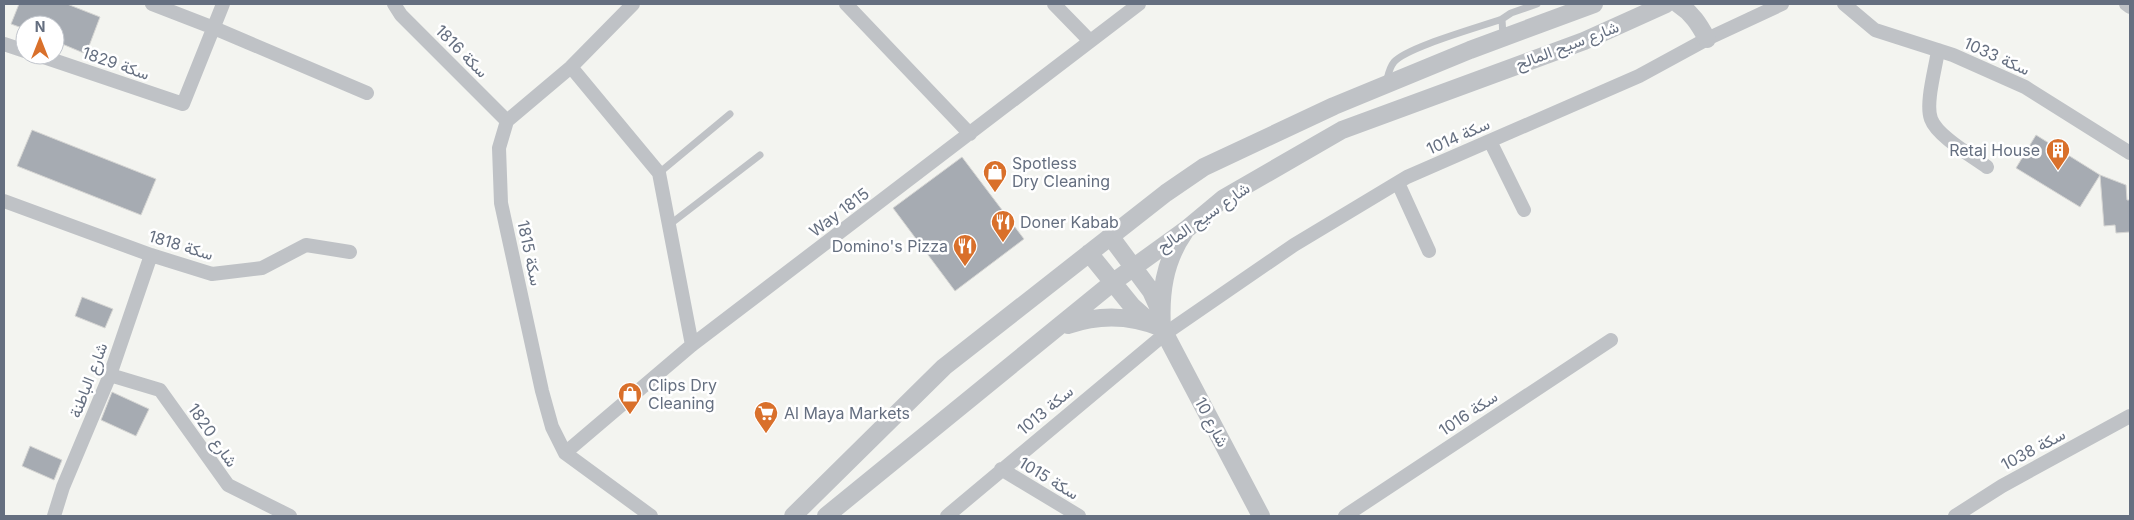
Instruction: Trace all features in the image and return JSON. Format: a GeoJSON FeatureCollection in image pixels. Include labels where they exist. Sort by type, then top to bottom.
{"type":"FeatureCollection","features":[{"type":"Feature","properties":{"kind":"street"},"geometry":{"type":"LineString","coordinates":[[152,4],[214,28],[367,93]]}},
{"type":"Feature","properties":{"kind":"street"},"geometry":{"type":"LineString","coordinates":[[214,28],[223,4]]}},
{"type":"Feature","properties":{"kind":"street","name":"سكة 1816"},"geometry":{"type":"LineString","coordinates":[[394,4],[401,15],[507,121]]}},
{"type":"Feature","properties":{"kind":"street"},"geometry":{"type":"LineString","coordinates":[[507,121],[571,68],[633,4]]}},
{"type":"Feature","properties":{"kind":"street"},"geometry":{"type":"LineString","coordinates":[[846,4],[970,134]]}},
{"type":"Feature","properties":{"kind":"street"},"geometry":{"type":"LineString","coordinates":[[1054,4],[1090,41]]}},
{"type":"Feature","properties":{"kind":"street","name":"Way 1815"},"geometry":{"type":"LineString","coordinates":[[565,454],[692,345],[1139,4]]}},
{"type":"Feature","properties":{"kind":"street","name":"شارع سيح المالح"},"geometry":{"type":"LineString","coordinates":[[793,516],[944,367],[1088,253],[1204,166],[1334,106],[1593,4]]}},
{"type":"Feature","properties":{"kind":"street","name":"شارع سيح المالح"},"geometry":{"type":"LineString","coordinates":[[826,516],[1112,283],[1188,228],[1224,198],[1342,130],[1584,41],[1666,4]]}},
{"type":"Feature","properties":{"kind":"street"},"geometry":{"type":"LineString","coordinates":[[1678,4],[1687,10],[1699,24],[1708,39]]}},
{"type":"Feature","properties":{"kind":"street","name":"سكة 1014"},"geometry":{"type":"LineString","coordinates":[[1160,325],[1398,183],[1639,76],[1708,39],[1782,4]]}},
{"type":"Feature","properties":{"kind":"street","name":"سكة 1033"},"geometry":{"type":"LineString","coordinates":[[1844,4],[1875,30],[1953,54],[2025,87],[2130,153]]}},
{"type":"Feature","properties":{"kind":"street"},"geometry":{"type":"LineString","coordinates":[[2126,4],[2130,7]]}},
{"type":"Feature","properties":{"kind":"street","name":"سكة 1829"},"geometry":{"type":"LineString","coordinates":[[65,64],[183,104],[214,28]]}},
{"type":"Feature","properties":{"kind":"street"},"geometry":{"type":"LineString","coordinates":[[1938,50],[1930,103],[1931,119],[1940,133],[1987,167]]}},
{"type":"Feature","properties":{"kind":"street"},"geometry":{"type":"LineString","coordinates":[[571,68],[659,173],[692,345]]}},
{"type":"Feature","properties":{"kind":"street","name":"سكة 1815"},"geometry":{"type":"LineString","coordinates":[[507,121],[499,148],[501,203],[542,391],[552,427],[565,454],[651,516]]}},
{"type":"Feature","properties":{"kind":"street"},"geometry":{"type":"LineString","coordinates":[[1490,141],[1524,210]]}},
{"type":"Feature","properties":{"kind":"street"},"geometry":{"type":"LineString","coordinates":[[1398,183],[1429,251]]}},
{"type":"Feature","properties":{"kind":"street","name":"سكة 1818"},"geometry":{"type":"LineString","coordinates":[[4,201],[151,255],[212,274],[262,268],[306,245],[350,252]]}},
{"type":"Feature","properties":{"kind":"street"},"geometry":{"type":"LineString","coordinates":[[1160,325],[1164,274],[1178,242],[1188,228]]}},
{"type":"Feature","properties":{"kind":"street","name":"شارع 10"},"geometry":{"type":"LineString","coordinates":[[1110,236],[1158,302],[1160,325],[1262,516]]}},
{"type":"Feature","properties":{"kind":"street"},"geometry":{"type":"LineString","coordinates":[[1088,253],[1132,306],[1160,325]]}},
{"type":"Feature","properties":{"kind":"street","name":"شارع الباطنة"},"geometry":{"type":"LineString","coordinates":[[59,515],[64,487],[110,375],[151,255]]}},
{"type":"Feature","properties":{"kind":"street"},"geometry":{"type":"LineString","coordinates":[[1056,329],[1089,318],[1106,316],[1160,325]]}},
{"type":"Feature","properties":{"kind":"street","name":"سكة 1013"},"geometry":{"type":"LineString","coordinates":[[947,516],[1160,325]]}},
{"type":"Feature","properties":{"kind":"street","name":"سكة 1016"},"geometry":{"type":"LineString","coordinates":[[1345,516],[1611,340]]}},
{"type":"Feature","properties":{"kind":"street","name":"1820 شارع"},"geometry":{"type":"LineString","coordinates":[[110,375],[160,390],[228,486],[290,516]]}},
{"type":"Feature","properties":{"kind":"street","name":"سكة 1038"},"geometry":{"type":"LineString","coordinates":[[1955,516],[2002,486],[2130,416]]}},
{"type":"Feature","properties":{"kind":"street","name":"سكة 1015"},"geometry":{"type":"LineString","coordinates":[[1001,469],[1079,516]]}},
{"type":"Feature","properties":{"kind":"lane"},"geometry":{"type":"LineString","coordinates":[[1386,85],[1388,71],[1395,61],[1408,52],[1502,19],[1510,13],[1537,4]]}},
{"type":"Feature","properties":{"kind":"lane"},"geometry":{"type":"LineString","coordinates":[[1502,19],[1503,38]]}},
{"type":"Feature","properties":{"kind":"lane"},"geometry":{"type":"LineString","coordinates":[[659,173],[730,114]]}},
{"type":"Feature","properties":{"kind":"lane"},"geometry":{"type":"LineString","coordinates":[[669,225],[760,155]]}},
{"type":"Feature","properties":{"kind":"building"},"geometry":{"type":"Polygon","coordinates":[[[19,4],[67,4],[100,17],[86,54],[65,45],[65,15],[15,15],[15,25],[11,24],[19,4]]]}},
{"type":"Feature","properties":{"kind":"building"},"geometry":{"type":"Polygon","coordinates":[[[32,130],[156,179],[141,215],[17,166],[32,130]]]}},
{"type":"Feature","properties":{"kind":"building","name":"Retaj House"},"geometry":{"type":"Polygon","coordinates":[[[2036,135],[2100,175],[2080,207],[2016,168],[2036,135]]]}},
{"type":"Feature","properties":{"kind":"building"},"geometry":{"type":"Polygon","coordinates":[[[962,157],[1024,239],[955,291],[893,208],[962,157]]]}},
{"type":"Feature","properties":{"kind":"building"},"geometry":{"type":"Polygon","coordinates":[[[2100,175],[2126,185],[2127,200],[2130,200],[2130,232],[2116,233],[2115,225],[2104,226],[2100,175]]]}},
{"type":"Feature","properties":{"kind":"building"},"geometry":{"type":"Polygon","coordinates":[[[82,297],[113,309],[105,328],[75,316],[82,297]]]}},
{"type":"Feature","properties":{"kind":"building"},"geometry":{"type":"Polygon","coordinates":[[[112,392],[149,409],[136,436],[101,420],[112,392]]]}},
{"type":"Feature","properties":{"kind":"building"},"geometry":{"type":"Polygon","coordinates":[[[30,446],[62,460],[54,480],[22,466],[30,446]]]}},
{"type":"Feature","properties":{"kind":"place","name":"Retaj House"},"geometry":{"type":"Point","coordinates":[2058,171]}},
{"type":"Feature","properties":{"kind":"place","name":"Spotless Dry Cleaning"},"geometry":{"type":"Point","coordinates":[995,193]}},
{"type":"Feature","properties":{"kind":"place","name":"Doner Kabab"},"geometry":{"type":"Point","coordinates":[1003,243]}},
{"type":"Feature","properties":{"kind":"place","name":"Domino's Pizza"},"geometry":{"type":"Point","coordinates":[965,267]}},
{"type":"Feature","properties":{"kind":"place","name":"Clips Dry Cleaning"},"geometry":{"type":"Point","coordinates":[630,415]}},
{"type":"Feature","properties":{"kind":"place","name":"Al Maya Markets"},"geometry":{"type":"Point","coordinates":[766,434]}}]}
